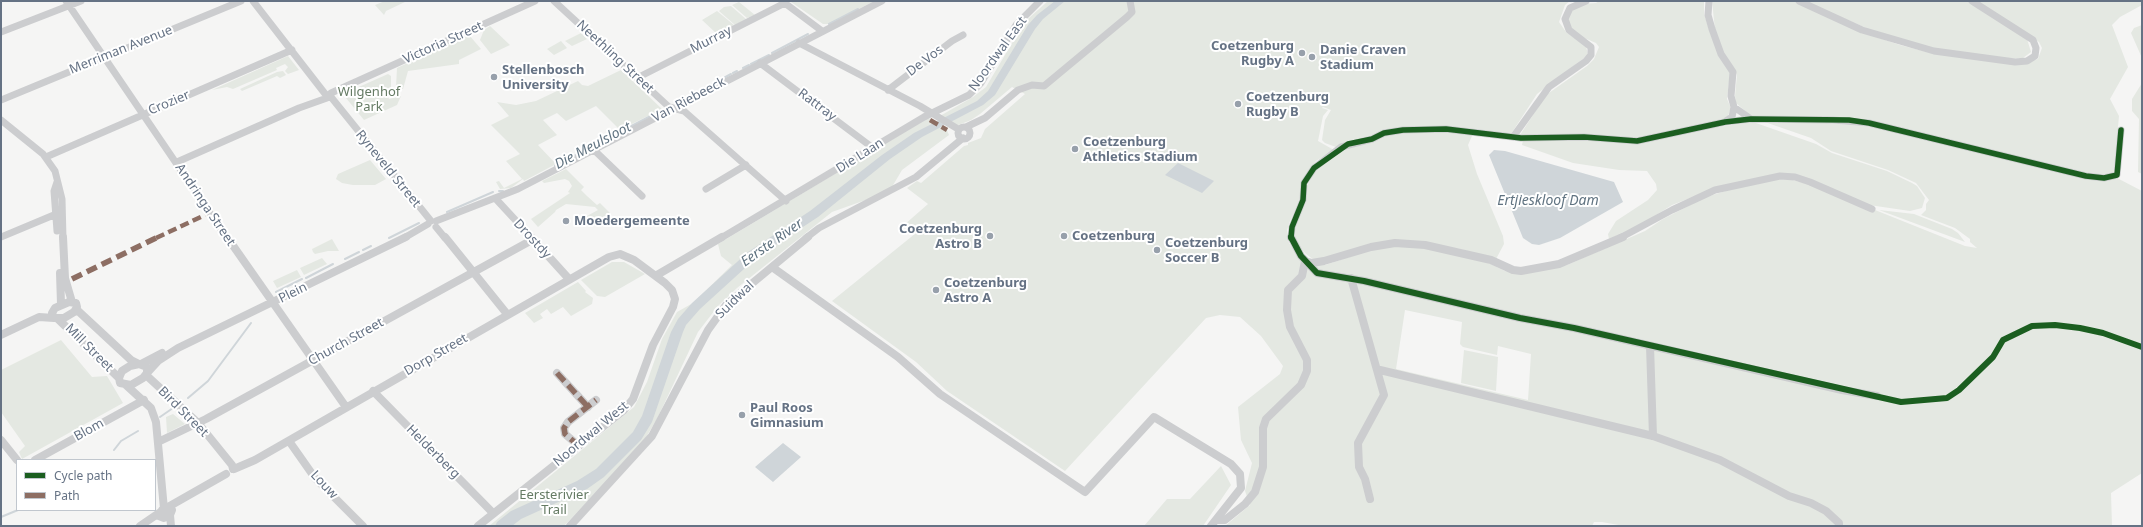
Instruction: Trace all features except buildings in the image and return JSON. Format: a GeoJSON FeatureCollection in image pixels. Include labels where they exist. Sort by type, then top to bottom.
{"type":"FeatureCollection","features":[{"type":"Feature","properties":{"kind":"street"},"geometry":{"type":"LineString","coordinates":[[1,32],[68,3],[82,1]]}},
{"type":"Feature","properties":{"kind":"street","name":"Merriman Avenue"},"geometry":{"type":"LineString","coordinates":[[1,100],[241,1]]}},
{"type":"Feature","properties":{"kind":"street","name":"Ryneveld Street"},"geometry":{"type":"LineString","coordinates":[[253,1],[433,225],[507,314]]}},
{"type":"Feature","properties":{"kind":"street","name":"Victoria Street"},"geometry":{"type":"LineString","coordinates":[[177,162],[535,1]]}},
{"type":"Feature","properties":{"kind":"street","name":"Neethling Street"},"geometry":{"type":"LineString","coordinates":[[554,1],[669,107],[684,111],[786,201]]}},
{"type":"Feature","properties":{"kind":"street","name":"Van Riebeeck"},"geometry":{"type":"LineString","coordinates":[[495,198],[518,189],[882,1]]}},
{"type":"Feature","properties":{"kind":"street","name":"Noordwal East"},"geometry":{"type":"LineString","coordinates":[[935,116],[969,95],[977,87],[1016,25],[1040,1]]}},
{"type":"Feature","properties":{"kind":"street"},"geometry":{"type":"LineString","coordinates":[[799,43],[920,106],[956,128],[969,129],[1018,90],[1032,85],[1044,86],[1127,17],[1132,12],[1130,1]]}},
{"type":"Feature","properties":{"kind":"street"},"geometry":{"type":"LineString","coordinates":[[1513,137],[1549,87],[1586,61],[1591,55],[1591,47],[1569,30],[1565,19],[1570,8],[1576,4],[1586,1]]}},
{"type":"Feature","properties":{"kind":"street"},"geometry":{"type":"LineString","coordinates":[[1709,1],[1708,15],[1712,29],[1721,54],[1733,72],[1731,96],[1734,107],[1732,117],[1725,122]]}},
{"type":"Feature","properties":{"kind":"street"},"geometry":{"type":"LineString","coordinates":[[1799,1],[1862,30],[1934,51],[1991,60],[2015,62],[2027,60],[2035,56],[2036,48],[2033,40],[2026,34],[1972,1]]}},
{"type":"Feature","properties":{"kind":"street"},"geometry":{"type":"LineString","coordinates":[[784,2],[822,31]]}},
{"type":"Feature","properties":{"kind":"street","name":"Murray"},"geometry":{"type":"LineString","coordinates":[[637,78],[784,2]]}},
{"type":"Feature","properties":{"kind":"street","name":"Andringa Street"},"geometry":{"type":"LineString","coordinates":[[68,3],[143,115],[177,162],[271,304],[280,312],[346,407]]}},
{"type":"Feature","properties":{"kind":"street","name":"De Vos"},"geometry":{"type":"LineString","coordinates":[[888,90],[953,40],[963,35]]}},
{"type":"Feature","properties":{"kind":"street","name":"Crozier"},"geometry":{"type":"LineString","coordinates":[[46,157],[292,50]]}},
{"type":"Feature","properties":{"kind":"street","name":"Rattray"},"geometry":{"type":"LineString","coordinates":[[760,63],[873,148]]}},
{"type":"Feature","properties":{"kind":"street"},"geometry":{"type":"LineString","coordinates":[[1734,107],[1751,119]]}},
{"type":"Feature","properties":{"kind":"street","name":"Die Laan"},"geometry":{"type":"LineString","coordinates":[[657,275],[786,201],[873,148],[935,116]]}},
{"type":"Feature","properties":{"kind":"street"},"geometry":{"type":"LineString","coordinates":[[1877,396],[1351,278],[1317,273],[1305,261],[1291,239],[1292,228],[1303,200],[1304,183],[1314,168],[1341,147],[1372,139],[1384,133],[1403,130],[1446,129],[1513,137],[1584,137],[1637,141],[1725,122],[1751,119],[1833,120],[1869,123],[2086,176],[2104,178],[2117,176],[2121,130]]}},
{"type":"Feature","properties":{"kind":"street"},"geometry":{"type":"LineString","coordinates":[[1,120],[46,157],[52,164],[57,182],[54,188],[59,213],[65,278],[74,305],[131,360],[140,364]]}},
{"type":"Feature","properties":{"kind":"street"},"geometry":{"type":"LineString","coordinates":[[956,128],[956,135],[963,138]]}},
{"type":"Feature","properties":{"kind":"street","name":"Suidwal"},"geometry":{"type":"LineString","coordinates":[[570,526],[652,436],[708,330],[720,312],[772,266],[828,222],[887,194],[916,177],[946,154],[963,138],[970,136],[969,129]]}},
{"type":"Feature","properties":{"kind":"street"},"geometry":{"type":"LineString","coordinates":[[594,150],[642,196]]}},
{"type":"Feature","properties":{"kind":"street"},"geometry":{"type":"LineString","coordinates":[[706,189],[746,166]]}},
{"type":"Feature","properties":{"kind":"street"},"geometry":{"type":"LineString","coordinates":[[1305,261],[1312,263],[1324,261],[1371,247],[1395,243],[1425,245],[1452,251],[1491,260],[1513,270],[1520,271],[1559,264],[1574,258],[1633,233],[1672,210],[1715,190],[1780,176],[1810,182],[1872,208]]}},
{"type":"Feature","properties":{"kind":"street","name":"Plein"},"geometry":{"type":"LineString","coordinates":[[126,385],[135,383],[147,374],[158,361],[178,348],[455,214],[495,198]]}},
{"type":"Feature","properties":{"kind":"street","name":"Drostdy"},"geometry":{"type":"LineString","coordinates":[[495,198],[569,279]]}},
{"type":"Feature","properties":{"kind":"street"},"geometry":{"type":"LineString","coordinates":[[1,237],[59,213]]}},
{"type":"Feature","properties":{"kind":"street"},"geometry":{"type":"LineString","coordinates":[[59,213],[60,305]]}},
{"type":"Feature","properties":{"kind":"street","name":"Church Street"},"geometry":{"type":"LineString","coordinates":[[158,442],[198,424],[532,240]]}},
{"type":"Feature","properties":{"kind":"street","name":"Dorp Street"},"geometry":{"type":"LineString","coordinates":[[147,526],[231,473],[609,257],[620,254],[634,260],[657,275]]}},
{"type":"Feature","properties":{"kind":"street"},"geometry":{"type":"LineString","coordinates":[[1213,523],[1225,520],[1236,512],[1255,492],[1263,467],[1262,428],[1266,419],[1301,385],[1307,371],[1307,360],[1290,327],[1287,310],[1288,290],[1302,276],[1305,261]]}},
{"type":"Feature","properties":{"kind":"street"},"geometry":{"type":"LineString","coordinates":[[772,266],[898,357],[940,394],[1085,492],[1154,417],[1231,464],[1240,474],[1241,488],[1213,523]]}},
{"type":"Feature","properties":{"kind":"street","name":"Noordwal West"},"geometry":{"type":"LineString","coordinates":[[478,526],[624,410],[633,399],[653,345],[673,307],[675,299],[672,290],[657,275]]}},
{"type":"Feature","properties":{"kind":"street"},"geometry":{"type":"LineString","coordinates":[[1351,278],[1380,370],[1384,395],[1358,443],[1359,467],[1365,479],[1370,499]]}},
{"type":"Feature","properties":{"kind":"street"},"geometry":{"type":"LineString","coordinates":[[56,318],[53,311],[60,305]]}},
{"type":"Feature","properties":{"kind":"street"},"geometry":{"type":"LineString","coordinates":[[1,335],[60,305],[74,305]]}},
{"type":"Feature","properties":{"kind":"street"},"geometry":{"type":"LineString","coordinates":[[27,322],[42,316],[56,318],[67,316],[74,305]]}},
{"type":"Feature","properties":{"kind":"street","name":"Mill Street"},"geometry":{"type":"LineString","coordinates":[[56,318],[118,378],[120,383],[126,385]]}},
{"type":"Feature","properties":{"kind":"street"},"geometry":{"type":"LineString","coordinates":[[1650,346],[1653,436]]}},
{"type":"Feature","properties":{"kind":"street","name":"Plein"},"geometry":{"type":"LineString","coordinates":[[118,378],[126,368],[140,364],[167,351],[178,348]]}},
{"type":"Feature","properties":{"kind":"street","name":"Bird Street"},"geometry":{"type":"LineString","coordinates":[[140,364],[147,367],[147,374],[198,424],[232,466],[231,473]]}},
{"type":"Feature","properties":{"kind":"street"},"geometry":{"type":"LineString","coordinates":[[1380,370],[1653,436],[1720,460],[1789,496],[1811,503],[1826,511],[1839,523],[1839,526]]}},
{"type":"Feature","properties":{"kind":"street"},"geometry":{"type":"LineString","coordinates":[[556,373],[566,386],[588,406]]}},
{"type":"Feature","properties":{"kind":"street"},"geometry":{"type":"LineString","coordinates":[[126,385],[144,400],[152,411],[158,442],[166,515],[171,526]]}},
{"type":"Feature","properties":{"kind":"street","name":"Helderberg"},"geometry":{"type":"LineString","coordinates":[[373,391],[493,513]]}},
{"type":"Feature","properties":{"kind":"street","name":"Blom"},"geometry":{"type":"LineString","coordinates":[[37,459],[144,400]]}},
{"type":"Feature","properties":{"kind":"street"},"geometry":{"type":"LineString","coordinates":[[579,446],[565,434],[564,428],[568,422],[596,400]]}},
{"type":"Feature","properties":{"kind":"street"},"geometry":{"type":"LineString","coordinates":[[1,440],[16,459]]}},
{"type":"Feature","properties":{"kind":"street","name":"Louw"},"geometry":{"type":"LineString","coordinates":[[289,441],[315,478],[363,526]]}},
{"type":"Feature","properties":{"kind":"street","name":"Dorp Street"},"geometry":{"type":"LineString","coordinates":[[140,526],[166,515]]}},
{"type":"Feature","properties":{"kind":"green space"},"geometry":{"type":"Polygon","coordinates":[[[385,1],[407,1],[386,11],[384,15],[375,5],[385,1]]]}},
{"type":"Feature","properties":{"kind":"green space"},"geometry":{"type":"Polygon","coordinates":[[[875,1],[828,24],[823,24],[791,2],[875,1]]]}},
{"type":"Feature","properties":{"kind":"green space"},"geometry":{"type":"Polygon","coordinates":[[[1048,1],[1570,1],[1565,5],[1559,22],[1566,32],[1586,46],[1588,55],[1537,94],[1511,134],[1480,130],[1472,136],[1468,145],[1477,174],[1503,236],[1504,244],[1496,259],[1460,249],[1400,240],[1324,259],[1314,260],[1306,254],[1296,243],[1293,229],[1306,202],[1306,188],[1313,175],[1320,165],[1341,150],[1366,144],[1382,138],[1378,133],[1336,147],[1325,143],[1322,140],[1325,120],[1331,110],[1323,107],[1322,108],[1328,110],[1323,116],[1318,141],[1334,150],[1316,161],[1310,169],[1301,186],[1301,199],[1287,230],[1289,243],[1303,262],[1325,265],[1377,248],[1402,245],[1443,250],[1491,264],[1505,271],[1519,273],[1534,272],[1567,265],[1645,231],[1663,219],[1706,197],[1774,179],[1793,180],[1815,186],[1965,246],[1977,248],[1970,242],[1970,239],[1955,228],[1921,215],[1926,210],[1926,204],[1929,200],[1916,183],[1888,170],[1831,151],[1811,138],[1759,120],[1850,122],[1869,125],[2093,179],[2119,179],[2142,191],[2142,473],[2111,493],[2112,526],[1624,526],[1594,522],[1592,526],[1225,526],[1250,505],[1245,491],[1252,463],[1241,440],[1238,407],[1280,374],[1283,366],[1261,336],[1240,317],[1220,315],[1206,318],[1065,471],[947,391],[916,362],[832,301],[916,233],[904,225],[928,204],[907,188],[917,181],[921,183],[964,146],[968,145],[968,143],[981,138],[985,129],[1025,94],[1012,87],[980,114],[971,120],[956,126],[940,116],[973,97],[986,87],[1021,28],[1029,18],[1048,1]],[[1405,310],[1396,369],[1528,400],[1531,354],[1498,346],[1497,355],[1463,347],[1460,344],[1462,322],[1405,310]]]}},
{"type":"Feature","properties":{"kind":"green space"},"geometry":{"type":"Polygon","coordinates":[[[1599,1],[1704,1],[1704,14],[1712,38],[1730,73],[1727,99],[1731,108],[1728,116],[1723,119],[1641,138],[1520,135],[1546,95],[1587,66],[1594,59],[1599,47],[1596,43],[1582,37],[1572,29],[1568,20],[1571,11],[1582,4],[1596,3],[1599,1]]]}},
{"type":"Feature","properties":{"kind":"green space"},"geometry":{"type":"Polygon","coordinates":[[[1712,1],[1795,1],[1864,33],[1900,45],[1931,53],[2022,64],[2038,59],[2042,48],[2039,42],[1976,1],[2142,1],[2142,5],[2120,17],[2112,25],[2128,67],[2110,99],[2119,116],[2114,170],[2112,175],[2095,175],[1901,129],[1752,117],[1736,103],[1735,96],[1737,75],[1724,54],[1715,30],[1712,1]]]}},
{"type":"Feature","properties":{"kind":"green space"},"geometry":{"type":"Polygon","coordinates":[[[1804,1],[1968,1],[2027,39],[2031,52],[2023,58],[2006,59],[1945,51],[1882,35],[1804,1]]]}},
{"type":"Feature","properties":{"kind":"green space"},"geometry":{"type":"Polygon","coordinates":[[[739,2],[755,15],[747,18],[732,5],[739,2]]]}},
{"type":"Feature","properties":{"kind":"green space"},"geometry":{"type":"Polygon","coordinates":[[[731,6],[746,19],[735,25],[719,11],[724,7],[731,6]]]}},
{"type":"Feature","properties":{"kind":"green space"},"geometry":{"type":"Polygon","coordinates":[[[717,11],[734,25],[717,34],[702,20],[717,11]]]}},
{"type":"Feature","properties":{"kind":"green space"},"geometry":{"type":"Polygon","coordinates":[[[2142,25],[2142,58],[2131,33],[2134,28],[2142,25]]]}},
{"type":"Feature","properties":{"kind":"green space"},"geometry":{"type":"Polygon","coordinates":[[[490,26],[510,45],[491,54],[480,40],[484,30],[490,26]]]}},
{"type":"Feature","properties":{"kind":"green space"},"geometry":{"type":"Polygon","coordinates":[[[581,33],[587,39],[572,46],[565,41],[581,33]]]}},
{"type":"Feature","properties":{"kind":"green space"},"geometry":{"type":"Polygon","coordinates":[[[469,35],[481,49],[459,60],[459,64],[408,71],[403,89],[396,87],[397,68],[469,35]]]}},
{"type":"Feature","properties":{"kind":"green space"},"geometry":{"type":"Polygon","coordinates":[[[561,41],[567,48],[554,55],[547,49],[561,41]]]}},
{"type":"Feature","properties":{"kind":"green space"},"geometry":{"type":"Polygon","coordinates":[[[288,56],[299,70],[288,74],[285,71],[288,67],[285,64],[276,68],[277,70],[233,89],[227,87],[212,90],[288,56]]]}},
{"type":"Feature","properties":{"kind":"green space"},"geometry":{"type":"Polygon","coordinates":[[[621,70],[662,109],[620,130],[596,106],[566,121],[557,113],[543,120],[557,135],[538,145],[556,164],[524,181],[523,179],[511,188],[500,189],[496,182],[499,181],[504,188],[522,179],[506,161],[520,154],[491,125],[509,116],[497,102],[516,105],[536,101],[578,81],[582,85],[588,86],[621,70]]]}},
{"type":"Feature","properties":{"kind":"green space"},"geometry":{"type":"Polygon","coordinates":[[[283,71],[286,75],[280,78],[277,76],[242,91],[240,89],[277,72],[283,71]]]}},
{"type":"Feature","properties":{"kind":"green space","name":"Wilgenhof Park"},"geometry":{"type":"Polygon","coordinates":[[[388,74],[391,76],[391,87],[386,92],[389,99],[401,96],[397,105],[364,120],[346,98],[352,90],[388,74]]]}},
{"type":"Feature","properties":{"kind":"green space"},"geometry":{"type":"Polygon","coordinates":[[[2142,83],[2142,174],[2138,172],[2139,119],[2132,111],[2132,99],[2142,83]]]}},
{"type":"Feature","properties":{"kind":"green space","name":"Eersterivier Trail"},"geometry":{"type":"Polygon","coordinates":[[[928,118],[946,128],[949,135],[902,170],[892,187],[874,197],[832,212],[737,288],[718,306],[698,332],[657,419],[642,444],[564,526],[489,526],[634,407],[647,382],[662,339],[677,312],[693,303],[732,265],[721,256],[718,244],[928,118]]]}},
{"type":"Feature","properties":{"kind":"green space"},"geometry":{"type":"Polygon","coordinates":[[[1753,122],[1816,144],[1832,153],[1887,171],[1912,183],[1917,186],[1925,198],[1922,208],[1910,211],[1869,205],[1801,176],[1724,185],[1672,205],[1636,228],[1609,239],[1608,234],[1616,221],[1648,200],[1657,190],[1656,184],[1647,171],[1619,170],[1573,163],[1522,145],[1523,140],[1565,139],[1612,142],[1753,122]]]}},
{"type":"Feature","properties":{"kind":"green space"},"geometry":{"type":"Polygon","coordinates":[[[370,160],[386,179],[375,185],[353,185],[342,183],[336,179],[338,174],[370,160]]]}},
{"type":"Feature","properties":{"kind":"green space"},"geometry":{"type":"Polygon","coordinates":[[[566,169],[584,187],[581,190],[587,196],[597,205],[600,203],[612,215],[590,226],[587,223],[587,216],[598,210],[595,207],[566,204],[556,210],[538,227],[531,219],[570,193],[568,192],[572,186],[569,181],[565,179],[544,183],[542,181],[566,169]]]}},
{"type":"Feature","properties":{"kind":"green space"},"geometry":{"type":"Polygon","coordinates":[[[1879,210],[1914,214],[1952,229],[1958,233],[1965,242],[1879,210]]]}},
{"type":"Feature","properties":{"kind":"green space"},"geometry":{"type":"Polygon","coordinates":[[[332,239],[339,251],[328,251],[315,254],[313,252],[312,249],[332,239]]]}},
{"type":"Feature","properties":{"kind":"green space"},"geometry":{"type":"Polygon","coordinates":[[[322,258],[327,264],[304,275],[300,268],[322,258]]]}},
{"type":"Feature","properties":{"kind":"green space"},"geometry":{"type":"Polygon","coordinates":[[[612,262],[624,262],[645,274],[605,297],[597,296],[581,280],[612,262]]]}},
{"type":"Feature","properties":{"kind":"green space"},"geometry":{"type":"Polygon","coordinates":[[[297,270],[301,277],[277,288],[273,281],[297,270]]]}},
{"type":"Feature","properties":{"kind":"green space"},"geometry":{"type":"Polygon","coordinates":[[[578,282],[586,291],[585,292],[593,298],[592,304],[571,316],[563,307],[551,314],[547,309],[540,314],[543,318],[534,323],[525,313],[578,282]]]}},
{"type":"Feature","properties":{"kind":"green space"},"geometry":{"type":"Polygon","coordinates":[[[61,340],[92,377],[107,376],[123,403],[22,459],[19,452],[25,446],[1,412],[1,370],[61,340]]]}},
{"type":"Feature","properties":{"kind":"green space"},"geometry":{"type":"Polygon","coordinates":[[[1464,350],[1498,357],[1496,391],[1461,383],[1464,350]]]}},
{"type":"Feature","properties":{"kind":"green space"},"geometry":{"type":"Polygon","coordinates":[[[173,414],[185,424],[167,433],[166,417],[173,414]]]}},
{"type":"Feature","properties":{"kind":"green space"},"geometry":{"type":"Polygon","coordinates":[[[1221,466],[1231,485],[1203,526],[1144,526],[1167,499],[1190,499],[1221,466]]]}},
{"type":"Feature","properties":{"kind":"water","name":"Ertjieskloof Dam"},"geometry":{"type":"Polygon","coordinates":[[[1494,150],[1505,151],[1614,182],[1623,202],[1560,238],[1539,245],[1532,244],[1523,238],[1489,155],[1494,150]]]}},
{"type":"Feature","properties":{"kind":"water"},"geometry":{"type":"Polygon","coordinates":[[[1178,163],[1214,181],[1202,193],[1165,175],[1178,163]]]}},
{"type":"Feature","properties":{"kind":"water"},"geometry":{"type":"Polygon","coordinates":[[[783,443],[801,457],[773,482],[755,467],[783,443]]]}},
{"type":"Feature","properties":{"kind":"waterway","name":"Eerste River"},"geometry":{"type":"LineString","coordinates":[[502,526],[516,515],[582,485],[600,473],[637,436],[648,418],[677,332],[682,322],[696,306],[752,255],[814,214],[886,157],[918,135],[980,103],[992,93],[1031,27],[1040,17],[1061,1]]}},
{"type":"Feature","properties":{"kind":"waterway","name":"Die Meulsloot"},"geometry":{"type":"LineString","coordinates":[[829,24],[858,9]]}},
{"type":"Feature","properties":{"kind":"waterway","name":"Die Meulsloot"},"geometry":{"type":"LineString","coordinates":[[772,53],[808,34]]}},
{"type":"Feature","properties":{"kind":"waterway","name":"Die Meulsloot"},"geometry":{"type":"LineString","coordinates":[[751,64],[769,55]]}},
{"type":"Feature","properties":{"kind":"waterway","name":"Die Meulsloot"},"geometry":{"type":"LineString","coordinates":[[743,68],[749,65]]}},
{"type":"Feature","properties":{"kind":"waterway","name":"Die Meulsloot"},"geometry":{"type":"LineString","coordinates":[[733,73],[737,71]]}},
{"type":"Feature","properties":{"kind":"waterway","name":"Die Meulsloot"},"geometry":{"type":"LineString","coordinates":[[711,85],[731,74]]}},
{"type":"Feature","properties":{"kind":"waterway","name":"Die Meulsloot"},"geometry":{"type":"LineString","coordinates":[[676,103],[702,90]]}},
{"type":"Feature","properties":{"kind":"waterway","name":"Die Meulsloot"},"geometry":{"type":"LineString","coordinates":[[555,166],[662,110]]}},
{"type":"Feature","properties":{"kind":"waterway","name":"Die Meulsloot"},"geometry":{"type":"LineString","coordinates":[[447,212],[493,192]]}},
{"type":"Feature","properties":{"kind":"waterway","name":"Die Meulsloot"},"geometry":{"type":"LineString","coordinates":[[389,238],[419,223]]}},
{"type":"Feature","properties":{"kind":"waterway","name":"Die Meulsloot"},"geometry":{"type":"LineString","coordinates":[[363,250],[371,246]]}},
{"type":"Feature","properties":{"kind":"waterway","name":"Die Meulsloot"},"geometry":{"type":"LineString","coordinates":[[345,259],[359,252]]}},
{"type":"Feature","properties":{"kind":"waterway","name":"Die Meulsloot"},"geometry":{"type":"LineString","coordinates":[[306,278],[333,264]]}},
{"type":"Feature","properties":{"kind":"waterway","name":"Die Meulsloot"},"geometry":{"type":"LineString","coordinates":[[276,292],[302,279]]}},
{"type":"Feature","properties":{"kind":"waterway","name":"Die Meulsloot"},"geometry":{"type":"LineString","coordinates":[[188,398],[208,381],[251,323]]}},
{"type":"Feature","properties":{"kind":"waterway","name":"Die Meulsloot"},"geometry":{"type":"LineString","coordinates":[[160,417],[173,408]]}},
{"type":"Feature","properties":{"kind":"waterway","name":"Die Meulsloot"},"geometry":{"type":"LineString","coordinates":[[114,450],[121,441],[138,431]]}},
{"type":"Feature","properties":{"kind":"waterway","name":"Die Meulsloot"},"geometry":{"type":"LineString","coordinates":[[1,517],[16,511]]}},
{"type":"Feature","properties":{"kind":"marked path"},"geometry":{"type":"LineString","coordinates":[[930,120],[947,130]]}},
{"type":"Feature","properties":{"kind":"marked path"},"geometry":{"type":"LineString","coordinates":[[72,279],[205,215]]}},
{"type":"Feature","properties":{"kind":"marked path"},"geometry":{"type":"LineString","coordinates":[[557,373],[567,386],[588,407]]}},
{"type":"Feature","properties":{"kind":"marked path"},"geometry":{"type":"LineString","coordinates":[[579,446],[565,434],[564,428],[568,422],[596,400]]}},
{"type":"Feature","properties":{"kind":"cycle path"},"geometry":{"type":"LineString","coordinates":[[2121,130],[2117,175],[2104,178],[2086,176],[1869,123],[1849,120],[1751,119],[1725,122],[1637,141],[1584,137],[1521,138],[1446,129],[1403,130],[1384,133],[1372,139],[1348,144],[1314,168],[1304,183],[1303,200],[1292,227],[1291,239],[1301,256],[1317,273],[1364,281],[1520,318],[1574,328],[1842,390],[1901,402],[1947,398],[1959,390],[1993,357],[2003,340],[2032,326],[2055,325],[2080,328],[2103,333],[2142,347]]}},
{"type":"Feature","properties":{"kind":"place","name":"Coetzenburg Rugby A"},"geometry":{"type":"Point","coordinates":[1302,53]}},
{"type":"Feature","properties":{"kind":"place","name":"Danie Craven Stadium"},"geometry":{"type":"Point","coordinates":[1312,57]}},
{"type":"Feature","properties":{"kind":"place","name":"Stellenbosch University"},"geometry":{"type":"Point","coordinates":[494,77]}},
{"type":"Feature","properties":{"kind":"place","name":"Coetzenburg Rugby B"},"geometry":{"type":"Point","coordinates":[1238,104]}},
{"type":"Feature","properties":{"kind":"place","name":"Coetzenburg Athletics Stadium"},"geometry":{"type":"Point","coordinates":[1075,149]}},
{"type":"Feature","properties":{"kind":"place","name":"Moedergemeente"},"geometry":{"type":"Point","coordinates":[566,221]}},
{"type":"Feature","properties":{"kind":"place","name":"Coetzenburg Astro B"},"geometry":{"type":"Point","coordinates":[990,236]}},
{"type":"Feature","properties":{"kind":"place","name":"Coetzenburg"},"geometry":{"type":"Point","coordinates":[1064,236]}},
{"type":"Feature","properties":{"kind":"place","name":"Coetzenburg Soccer B"},"geometry":{"type":"Point","coordinates":[1157,250]}},
{"type":"Feature","properties":{"kind":"place","name":"Coetzenburg Astro A"},"geometry":{"type":"Point","coordinates":[936,290]}},
{"type":"Feature","properties":{"kind":"place","name":"Paul Roos Gimnasium"},"geometry":{"type":"Point","coordinates":[742,415]}}]}
